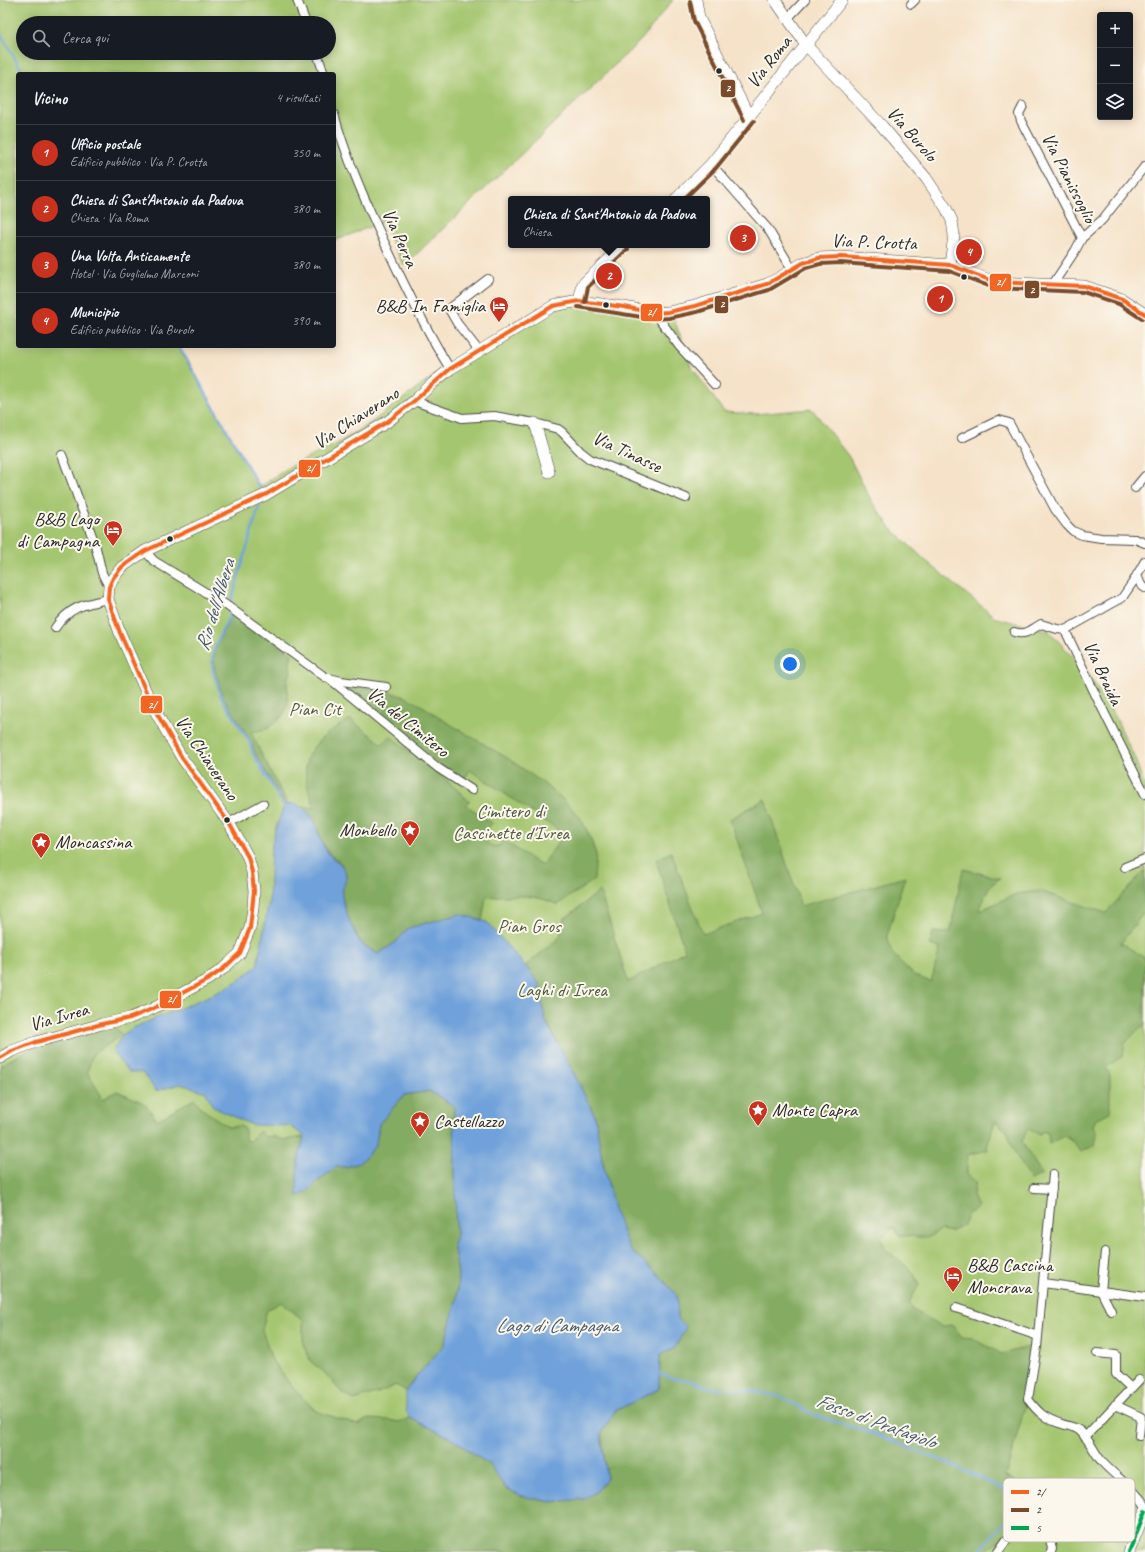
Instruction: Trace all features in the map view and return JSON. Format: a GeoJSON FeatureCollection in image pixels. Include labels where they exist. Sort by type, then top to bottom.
{"type":"FeatureCollection","features":[{"type":"Feature","properties":{"kind":"street"},"geometry":{"type":"LineString","coordinates":[[297,0],[303,16]]}},
{"type":"Feature","properties":{"kind":"street"},"geometry":{"type":"LineString","coordinates":[[696,0],[699,18],[749,117]]}},
{"type":"Feature","properties":{"kind":"street","name":"Via Burolo"},"geometry":{"type":"LineString","coordinates":[[775,0],[806,45],[910,158],[926,178],[946,208],[952,221],[954,235],[950,265]]}},
{"type":"Feature","properties":{"kind":"street"},"geometry":{"type":"LineString","coordinates":[[788,19],[805,0]]}},
{"type":"Feature","properties":{"kind":"street","name":"Via Roma"},"geometry":{"type":"LineString","coordinates":[[679,196],[712,164],[842,0]]}},
{"type":"Feature","properties":{"kind":"street"},"geometry":{"type":"LineString","coordinates":[[319,60],[323,72]]}},
{"type":"Feature","properties":{"kind":"street","name":"Via Pianissoglio"},"geometry":{"type":"LineString","coordinates":[[1023,106],[1019,114],[1021,122],[1082,238],[1053,284]]}},
{"type":"Feature","properties":{"kind":"street","name":"Via Perra"},"geometry":{"type":"LineString","coordinates":[[336,121],[344,147],[374,220],[399,275],[450,369]]}},
{"type":"Feature","properties":{"kind":"street"},"geometry":{"type":"LineString","coordinates":[[712,164],[768,229],[792,269]]}},
{"type":"Feature","properties":{"kind":"street"},"geometry":{"type":"LineString","coordinates":[[1082,238],[1102,220],[1145,166]]}},
{"type":"Feature","properties":{"kind":"street"},"geometry":{"type":"LineString","coordinates":[[579,301],[583,284],[621,248]]}},
{"type":"Feature","properties":{"kind":"street","name":"Via P. Crotta"},"geometry":{"type":"LineString","coordinates":[[579,301],[624,307],[655,314],[678,310],[744,292],[779,278],[803,263],[819,258],[841,257],[950,265],[995,282],[1084,286],[1122,300],[1145,314]]}},
{"type":"Feature","properties":{"kind":"street"},"geometry":{"type":"LineString","coordinates":[[479,351],[457,323],[449,308],[488,279]]}},
{"type":"Feature","properties":{"kind":"street","name":"Via Chiaverano"},"geometry":{"type":"LineString","coordinates":[[130,1018],[152,1009],[207,980],[224,969],[240,953],[250,928],[254,891],[252,872],[248,857],[229,823],[182,758],[151,703],[120,633],[108,599],[109,587],[113,578],[122,567],[145,551],[261,496],[388,422],[450,369],[553,306],[579,301]]}},
{"type":"Feature","properties":{"kind":"street"},"geometry":{"type":"LineString","coordinates":[[655,314],[679,346],[715,385]]}},
{"type":"Feature","properties":{"kind":"street","name":"Via Tinasse"},"geometry":{"type":"LineString","coordinates":[[414,401],[462,418],[494,416],[558,429],[590,459],[686,498]]}},
{"type":"Feature","properties":{"kind":"street"},"geometry":{"type":"LineString","coordinates":[[962,438],[1000,420],[1009,423],[1055,509],[1073,531],[1101,538],[1135,539],[1145,543]]}},
{"type":"Feature","properties":{"kind":"street"},"geometry":{"type":"LineString","coordinates":[[534,423],[549,472]]}},
{"type":"Feature","properties":{"kind":"street"},"geometry":{"type":"LineString","coordinates":[[62,456],[95,544],[102,573],[109,587]]}},
{"type":"Feature","properties":{"kind":"street"},"geometry":{"type":"LineString","coordinates":[[1135,488],[1145,476]]}},
{"type":"Feature","properties":{"kind":"street","name":"Via del Cimitero"},"geometry":{"type":"LineString","coordinates":[[145,551],[154,561],[226,605],[336,684],[438,768],[472,790]]}},
{"type":"Feature","properties":{"kind":"street"},"geometry":{"type":"LineString","coordinates":[[1014,632],[1025,634],[1041,624],[1065,630],[1122,598],[1145,561]]}},
{"type":"Feature","properties":{"kind":"street"},"geometry":{"type":"LineString","coordinates":[[1137,574],[1141,585],[1145,588]]}},
{"type":"Feature","properties":{"kind":"street"},"geometry":{"type":"LineString","coordinates":[[55,628],[63,618],[72,611],[92,602],[108,599]]}},
{"type":"Feature","properties":{"kind":"street","name":"Via Braida"},"geometry":{"type":"LineString","coordinates":[[1065,630],[1145,794]]}},
{"type":"Feature","properties":{"kind":"street"},"geometry":{"type":"LineString","coordinates":[[325,677],[341,681],[386,687]]}},
{"type":"Feature","properties":{"kind":"street"},"geometry":{"type":"LineString","coordinates":[[229,823],[263,804]]}},
{"type":"Feature","properties":{"kind":"street"},"geometry":{"type":"LineString","coordinates":[[1125,867],[1145,859]]}},
{"type":"Feature","properties":{"kind":"street","name":"Via Ivrea"},"geometry":{"type":"LineString","coordinates":[[0,1058],[12,1051],[36,1042],[130,1018]]}},
{"type":"Feature","properties":{"kind":"street"},"geometry":{"type":"LineString","coordinates":[[1054,1174],[1038,1336],[1028,1399],[1037,1412],[1062,1424],[1079,1429],[1094,1453],[1120,1478]]}},
{"type":"Feature","properties":{"kind":"street"},"geometry":{"type":"LineString","coordinates":[[1034,1188],[1052,1189]]}},
{"type":"Feature","properties":{"kind":"street"},"geometry":{"type":"LineString","coordinates":[[1105,1252],[1101,1291],[1111,1311]]}},
{"type":"Feature","properties":{"kind":"street"},"geometry":{"type":"LineString","coordinates":[[1043,1284],[1145,1297]]}},
{"type":"Feature","properties":{"kind":"street"},"geometry":{"type":"LineString","coordinates":[[956,1308],[1038,1336]]}},
{"type":"Feature","properties":{"kind":"street"},"geometry":{"type":"LineString","coordinates":[[1097,1353],[1116,1355],[1116,1374],[1131,1388]]}},
{"type":"Feature","properties":{"kind":"street"},"geometry":{"type":"LineString","coordinates":[[1085,1437],[1139,1380]]}},
{"type":"Feature","properties":{"kind":"street"},"geometry":{"type":"LineString","coordinates":[[1116,1405],[1141,1417],[1139,1436]]}},
{"type":"Feature","properties":{"kind":"street"},"geometry":{"type":"LineString","coordinates":[[1135,1491],[1145,1505]]}},
{"type":"Feature","properties":{"kind":"street"},"geometry":{"type":"LineString","coordinates":[[1135,1534],[1145,1511]]}},
{"type":"Feature","properties":{"kind":"street"},"geometry":{"type":"LineString","coordinates":[[998,1552],[1005,1542]]}},
{"type":"Feature","properties":{"kind":"street"},"geometry":{"type":"LineString","coordinates":[[1051,1542],[1051,1552]]}},
{"type":"Feature","properties":{"kind":"street"},"geometry":{"type":"LineString","coordinates":[[1129,1552],[1132,1542]]}},
{"type":"Feature","properties":{"kind":"green space","name":"Laghi di Ivrea"},"geometry":{"type":"Polygon","coordinates":[[[0,0],[673,0],[641,40],[404,266],[382,222],[336,240],[336,72],[16,72],[16,348],[179,348],[260,487],[289,467],[335,445],[369,424],[449,365],[517,324],[559,296],[671,311],[691,366],[724,412],[755,414],[812,409],[849,457],[872,502],[892,529],[926,561],[996,618],[1049,631],[1087,672],[1116,718],[1135,759],[1145,787],[1145,1552],[0,1552],[0,0]]]}},
{"type":"Feature","properties":{"kind":"green space"},"geometry":{"type":"Polygon","coordinates":[[[232,613],[292,654],[290,662],[291,672],[287,680],[288,703],[283,716],[267,729],[251,732],[288,804],[285,805],[254,751],[252,742],[223,697],[215,671],[213,658],[217,644],[232,613]]]}},
{"type":"Feature","properties":{"kind":"green space"},"geometry":{"type":"Polygon","coordinates":[[[339,683],[386,691],[406,697],[509,759],[543,783],[566,802],[581,819],[596,854],[594,880],[557,905],[549,901],[532,897],[486,897],[482,921],[460,914],[408,928],[396,942],[378,954],[361,943],[348,918],[341,894],[346,876],[341,863],[329,854],[322,842],[315,821],[303,806],[315,808],[306,777],[306,765],[309,754],[315,745],[324,737],[350,719],[382,744],[390,736],[451,784],[469,801],[466,805],[492,823],[483,835],[485,841],[489,844],[499,846],[503,840],[542,866],[564,834],[470,770],[463,781],[441,766],[339,683]]]}},
{"type":"Feature","properties":{"kind":"green space"},"geometry":{"type":"Polygon","coordinates":[[[765,799],[801,906],[905,877],[887,936],[892,953],[914,975],[931,982],[940,948],[930,945],[933,932],[950,933],[963,869],[1000,878],[989,887],[979,911],[1016,894],[1040,891],[1106,913],[1145,870],[1145,911],[1121,943],[1145,958],[1145,1025],[1125,1043],[1123,1056],[1106,1067],[1110,1075],[1110,1112],[1096,1119],[1093,1126],[1097,1134],[1095,1145],[1081,1152],[1074,1142],[1065,1136],[1049,1144],[1048,1133],[1042,1131],[1040,1134],[1027,1129],[1022,1142],[1042,1174],[1031,1180],[1015,1153],[1007,1131],[995,1121],[987,1147],[988,1150],[967,1155],[967,1175],[976,1182],[973,1195],[978,1208],[968,1214],[963,1225],[951,1232],[941,1230],[927,1238],[899,1235],[894,1227],[880,1238],[885,1246],[884,1248],[913,1272],[919,1285],[909,1303],[913,1310],[943,1327],[952,1324],[962,1337],[972,1338],[1002,1354],[1032,1346],[1025,1407],[1005,1477],[1008,1478],[1003,1478],[1003,1538],[984,1552],[0,1552],[0,1066],[26,1051],[54,1041],[113,1025],[122,1035],[93,1054],[87,1072],[103,1099],[117,1091],[144,1103],[157,1120],[195,1099],[201,1108],[228,1127],[240,1126],[245,1129],[245,1140],[250,1141],[259,1131],[266,1137],[272,1136],[284,1140],[304,1137],[298,1161],[307,1192],[336,1167],[346,1167],[359,1163],[367,1156],[376,1144],[379,1124],[404,1095],[429,1091],[454,1106],[456,1237],[453,1243],[458,1273],[457,1297],[445,1344],[406,1391],[396,1385],[380,1392],[354,1400],[342,1393],[324,1372],[311,1362],[303,1344],[303,1320],[281,1302],[267,1310],[262,1330],[272,1360],[293,1388],[316,1411],[358,1425],[367,1419],[399,1422],[410,1418],[451,1438],[491,1466],[505,1488],[522,1496],[551,1502],[565,1500],[607,1478],[601,1434],[615,1411],[659,1389],[660,1355],[675,1348],[678,1319],[677,1296],[661,1277],[630,1250],[615,1212],[602,1159],[595,1116],[545,1019],[539,983],[525,966],[560,937],[564,919],[600,891],[628,982],[685,951],[656,860],[671,852],[703,934],[762,913],[730,819],[765,799]]]}},
{"type":"Feature","properties":{"kind":"water","name":"Lago di Campagna"},"geometry":{"type":"Polygon","coordinates":[[[293,803],[302,807],[308,812],[316,825],[324,847],[345,871],[346,878],[342,893],[343,901],[353,928],[362,944],[378,954],[396,942],[408,928],[460,914],[487,922],[539,983],[545,1020],[595,1116],[602,1159],[615,1212],[630,1250],[661,1277],[677,1296],[678,1319],[686,1327],[675,1348],[660,1355],[659,1389],[615,1411],[601,1434],[607,1478],[596,1492],[583,1499],[551,1502],[522,1496],[505,1488],[491,1466],[451,1438],[410,1418],[406,1411],[406,1391],[445,1344],[457,1297],[458,1273],[453,1243],[456,1237],[454,1106],[429,1091],[404,1095],[379,1124],[376,1144],[367,1156],[359,1163],[346,1167],[336,1167],[307,1192],[297,1196],[298,1161],[304,1136],[290,1126],[252,1125],[213,1107],[206,1092],[180,1084],[156,1091],[143,1073],[129,1072],[117,1058],[113,1050],[122,1035],[135,1027],[216,993],[236,982],[257,966],[269,901],[271,849],[275,830],[284,806],[293,803]]]}},
{"type":"Feature","properties":{"kind":"waterway","name":"Rio dell'Albera"},"geometry":{"type":"LineString","coordinates":[[0,33],[23,72]]}},
{"type":"Feature","properties":{"kind":"waterway","name":"Rio dell'Albera"},"geometry":{"type":"LineString","coordinates":[[180,348],[261,490],[261,493]]}},
{"type":"Feature","properties":{"kind":"waterway","name":"Rio dell'Albera"},"geometry":{"type":"LineString","coordinates":[[231,607],[231,602],[261,500]]}},
{"type":"Feature","properties":{"kind":"waterway","name":"Rio dell'Albera"},"geometry":{"type":"LineString","coordinates":[[231,612],[215,647],[212,663],[213,671],[220,695],[250,743],[252,752],[284,806]]}},
{"type":"Feature","properties":{"kind":"waterway","name":"Fosso di Prafagiolo"},"geometry":{"type":"LineString","coordinates":[[659,1373],[674,1379],[687,1380],[713,1388],[747,1390],[781,1397],[814,1415],[880,1436],[955,1466],[1003,1489]]}},
{"type":"Feature","properties":{"kind":"waterway","name":"Fosso di Prafagiolo"},"geometry":{"type":"LineString","coordinates":[[978,1552],[1003,1523]]}},
{"type":"Feature","properties":{"kind":"transit line","name":"2"},"geometry":{"type":"LineString","coordinates":[[690,1],[694,21],[744,120]]}},
{"type":"Feature","properties":{"kind":"transit line","name":"2"},"geometry":{"type":"LineString","coordinates":[[687,196],[716,168],[754,121]]}},
{"type":"Feature","properties":{"kind":"transit line","name":"2"},"geometry":{"type":"LineString","coordinates":[[585,302],[588,287],[628,249]]}},
{"type":"Feature","properties":{"kind":"transit line","name":"2/"},"geometry":{"type":"LineString","coordinates":[[0,1058],[12,1051],[36,1042],[130,1018],[152,1009],[207,980],[223,969],[240,953],[250,928],[254,891],[252,872],[248,857],[229,823],[182,758],[151,703],[120,633],[108,599],[109,587],[113,578],[122,567],[145,551],[265,495],[387,422],[414,401],[450,369],[553,306],[579,301],[655,313],[668,312],[695,306],[767,284],[803,263],[819,258],[841,257],[950,265],[995,282],[1084,286],[1122,299],[1145,314]]}},
{"type":"Feature","properties":{"kind":"transit line","name":"2"},"geometry":{"type":"LineString","coordinates":[[578,307],[654,319],[669,318],[697,312],[769,290],[806,268],[820,264],[841,263],[949,271],[994,288],[1083,292],[1119,304],[1142,319]]}},
{"type":"Feature","properties":{"kind":"transit line","name":"5"},"geometry":{"type":"LineString","coordinates":[[1135,1537],[1145,1511]]}},
{"type":"Feature","properties":{"kind":"transit line","name":"5"},"geometry":{"type":"LineString","coordinates":[[1129,1552],[1133,1542]]}},
{"type":"Feature","properties":{"kind":"place","name":"Una Volta Anticamente"},"geometry":{"type":"Point","coordinates":[743,238]}},
{"type":"Feature","properties":{"kind":"place","name":"Municipio"},"geometry":{"type":"Point","coordinates":[969,252]}},
{"type":"Feature","properties":{"kind":"place","name":"Chiesa di Sant'Antonio da Padova"},"geometry":{"type":"Point","coordinates":[609,276]}},
{"type":"Feature","properties":{"kind":"place","name":"Ufficio postale"},"geometry":{"type":"Point","coordinates":[940,299]}},
{"type":"Feature","properties":{"kind":"place","name":"B&B In Famiglia"},"geometry":{"type":"Point","coordinates":[499,323]}},
{"type":"Feature","properties":{"kind":"place","name":"B&B Lago di Campagna"},"geometry":{"type":"Point","coordinates":[113,547]}},
{"type":"Feature","properties":{"kind":"place","name":"Monbello"},"geometry":{"type":"Point","coordinates":[410,847]}},
{"type":"Feature","properties":{"kind":"place","name":"Moncassina"},"geometry":{"type":"Point","coordinates":[41,859]}},
{"type":"Feature","properties":{"kind":"place","name":"Monte Capra"},"geometry":{"type":"Point","coordinates":[758,1127]}},
{"type":"Feature","properties":{"kind":"place","name":"Castellazzo"},"geometry":{"type":"Point","coordinates":[420,1138]}},
{"type":"Feature","properties":{"kind":"place","name":"B&B Cascina Moncrava"},"geometry":{"type":"Point","coordinates":[953,1293]}},
{"type":"Feature","properties":{"kind":"park label","name":"Pian Cit"},"geometry":{"type":"Point","coordinates":[315,709]}},
{"type":"Feature","properties":{"kind":"park label","name":"Cimitero di Cascinette d'Ivrea"},"geometry":{"type":"Point","coordinates":[511,822]}},
{"type":"Feature","properties":{"kind":"park label","name":"Pian Gros"},"geometry":{"type":"Point","coordinates":[529,926]}}]}
